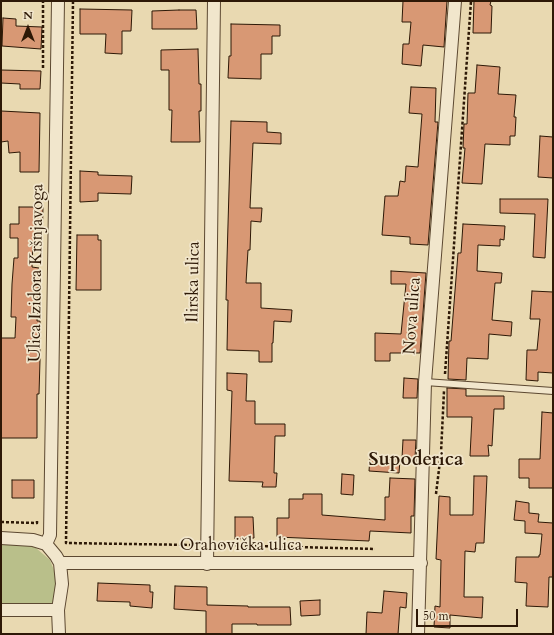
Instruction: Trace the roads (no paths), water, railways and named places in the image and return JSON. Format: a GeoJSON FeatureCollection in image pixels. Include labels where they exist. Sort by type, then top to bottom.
{"type":"FeatureCollection","features":[{"type":"Feature","properties":{"kind":"street","name":"Ulica Izidora Kršnjavoga"},"geometry":{"type":"LineString","coordinates":[[46,544],[50,535],[58,1]]}},
{"type":"Feature","properties":{"kind":"street","name":"Ilirska ulica"},"geometry":{"type":"LineString","coordinates":[[207,564],[214,1]]}},
{"type":"Feature","properties":{"kind":"street","name":"Nova ulica"},"geometry":{"type":"LineString","coordinates":[[418,634],[426,382],[455,1]]}},
{"type":"Feature","properties":{"kind":"street"},"geometry":{"type":"LineString","coordinates":[[1,538],[33,540],[46,544],[56,556],[60,563],[62,584],[58,610],[59,634]]}},
{"type":"Feature","properties":{"kind":"street","name":"Orahovička ulica"},"geometry":{"type":"LineString","coordinates":[[60,563],[421,563]]}},
{"type":"Feature","properties":{"kind":"street"},"geometry":{"type":"LineString","coordinates":[[1,610],[58,610]]}},
{"type":"Feature","properties":{"kind":"lane"},"geometry":{"type":"LineString","coordinates":[[426,382],[553,391]]}},
{"type":"Feature","properties":{"kind":"district","name":"Supoderica"},"geometry":{"type":"Point","coordinates":[416,461]}}]}
